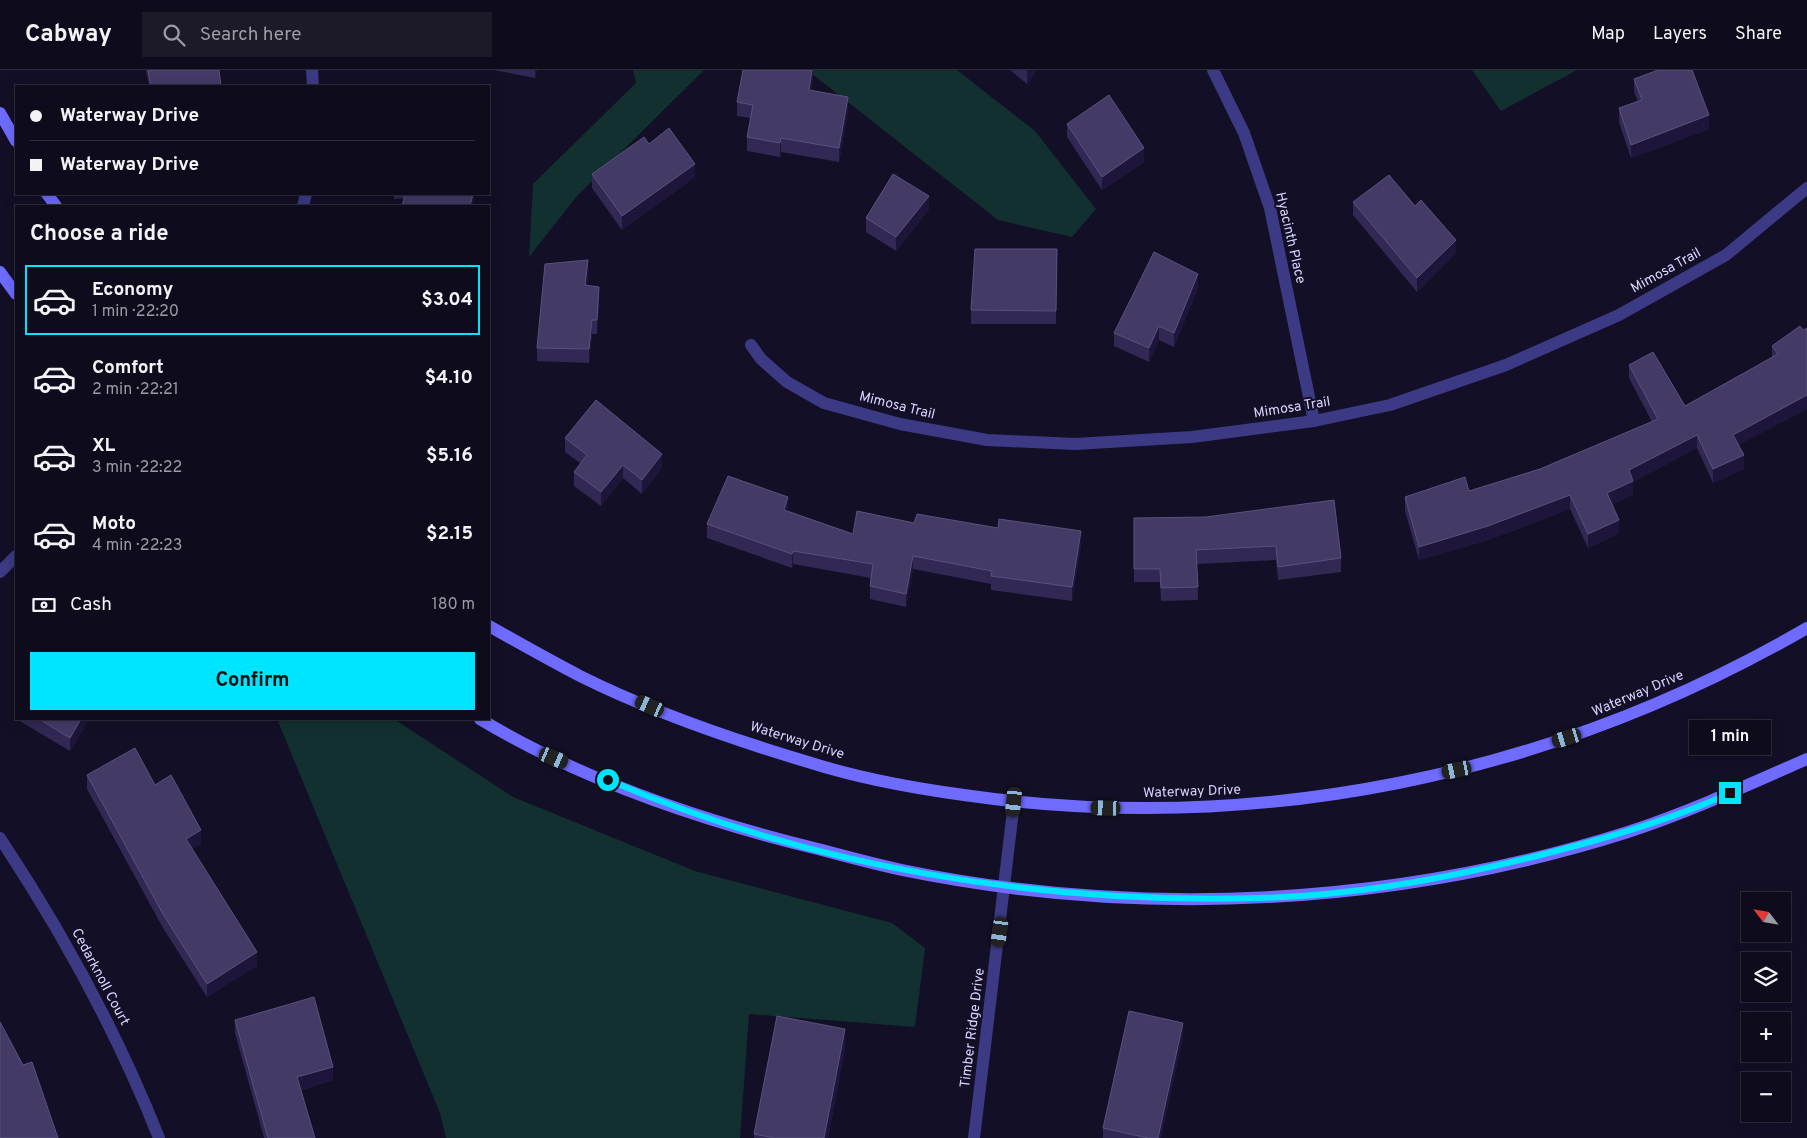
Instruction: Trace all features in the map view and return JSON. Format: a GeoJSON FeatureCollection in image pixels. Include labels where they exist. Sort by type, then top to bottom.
{"type":"FeatureCollection","features":[{"type":"Feature","properties":{"kind":"main road"},"geometry":{"type":"LineString","coordinates":[[0,113],[15,140]]}},
{"type":"Feature","properties":{"kind":"main road"},"geometry":{"type":"LineString","coordinates":[[0,272],[15,293]]}},
{"type":"Feature","properties":{"kind":"main road","name":"Waterway Drive"},"geometry":{"type":"LineString","coordinates":[[490,627],[583,677],[684,721],[810,763],[918,788],[1014,802],[1051,806],[1170,809],[1252,805],[1384,786],[1476,766],[1585,732],[1669,698],[1769,650],[1807,628]]}},
{"type":"Feature","properties":{"kind":"main road"},"geometry":{"type":"LineString","coordinates":[[482,720],[554,758],[644,796],[760,835],[903,870],[1006,886],[1120,897],[1260,898],[1377,888],[1492,868],[1627,832],[1715,800],[1807,759]]}},
{"type":"Feature","properties":{"kind":"street"},"geometry":{"type":"LineString","coordinates":[[312,70],[313,85]]}},
{"type":"Feature","properties":{"kind":"street","name":"Hyacinth Place"},"geometry":{"type":"LineString","coordinates":[[1213,70],[1244,133],[1270,208],[1314,420]]}},
{"type":"Feature","properties":{"kind":"street","name":"Mimosa Trail"},"geometry":{"type":"LineString","coordinates":[[751,346],[761,359],[787,382],[824,403],[900,424],[987,440],[1075,444],[1173,439],[1314,420],[1390,405],[1497,368],[1619,315],[1726,255],[1807,188]]}},
{"type":"Feature","properties":{"kind":"street"},"geometry":{"type":"LineString","coordinates":[[0,572],[15,557]]}},
{"type":"Feature","properties":{"kind":"street","name":"Timber Ridge Drive"},"geometry":{"type":"LineString","coordinates":[[974,1138],[1006,886],[1014,802]]}},
{"type":"Feature","properties":{"kind":"street","name":"Cedarknoll Court"},"geometry":{"type":"LineString","coordinates":[[0,838],[44,904],[106,1018],[159,1138]]}},
{"type":"Feature","properties":{"kind":"green space"},"geometry":{"type":"Polygon","coordinates":[[[633,70],[704,70],[577,196],[529,257],[533,184],[636,83],[633,70]]]}},
{"type":"Feature","properties":{"kind":"green space"},"geometry":{"type":"Polygon","coordinates":[[[807,70],[957,70],[1035,131],[1096,209],[1072,237],[998,220],[807,70]]]}},
{"type":"Feature","properties":{"kind":"green space"},"geometry":{"type":"Polygon","coordinates":[[[1472,70],[1577,70],[1501,111],[1472,70]]]}},
{"type":"Feature","properties":{"kind":"green space"},"geometry":{"type":"Polygon","coordinates":[[[277,720],[396,720],[513,797],[695,871],[892,923],[925,948],[915,1027],[749,1014],[740,1138],[446,1138],[440,1113],[277,720]]]}},
{"type":"Feature","properties":{"kind":"building"},"geometry":{"type":"Polygon","coordinates":[[[148,70],[219,70],[221,85],[151,85],[148,70]]]}},
{"type":"Feature","properties":{"kind":"building"},"geometry":{"type":"Polygon","coordinates":[[[743,70],[812,70],[809,90],[848,97],[839,148],[781,138],[780,143],[747,137],[753,105],[737,102],[743,70]]]}},
{"type":"Feature","properties":{"kind":"building"},"geometry":{"type":"Polygon","coordinates":[[[1658,70],[1692,70],[1709,115],[1631,145],[1619,108],[1642,100],[1634,79],[1658,70]]]}},
{"type":"Feature","properties":{"kind":"building"},"geometry":{"type":"Polygon","coordinates":[[[1109,95],[1144,148],[1102,177],[1067,124],[1109,95]]]}},
{"type":"Feature","properties":{"kind":"building"},"geometry":{"type":"Polygon","coordinates":[[[669,128],[695,164],[622,216],[592,174],[644,137],[649,144],[669,128]]]}},
{"type":"Feature","properties":{"kind":"building"},"geometry":{"type":"Polygon","coordinates":[[[893,174],[929,196],[896,237],[866,218],[893,174]]]}},
{"type":"Feature","properties":{"kind":"building"},"geometry":{"type":"Polygon","coordinates":[[[1389,175],[1415,206],[1421,200],[1456,240],[1417,278],[1353,202],[1389,175]]]}},
{"type":"Feature","properties":{"kind":"building"},"geometry":{"type":"Polygon","coordinates":[[[405,195],[473,195],[470,205],[402,205],[405,195]]]}},
{"type":"Feature","properties":{"kind":"building"},"geometry":{"type":"Polygon","coordinates":[[[975,249],[1057,249],[1056,311],[971,310],[975,249]]]}},
{"type":"Feature","properties":{"kind":"building"},"geometry":{"type":"Polygon","coordinates":[[[1154,252],[1198,274],[1174,333],[1159,326],[1149,348],[1114,333],[1154,252]]]}},
{"type":"Feature","properties":{"kind":"building"},"geometry":{"type":"Polygon","coordinates":[[[588,260],[585,285],[599,287],[597,320],[592,320],[589,349],[537,348],[545,264],[588,260]]]}},
{"type":"Feature","properties":{"kind":"building"},"geometry":{"type":"Polygon","coordinates":[[[1800,326],[1803,330],[1807,328],[1807,395],[1733,435],[1744,455],[1713,469],[1697,435],[1629,470],[1633,481],[1607,493],[1619,520],[1588,534],[1570,495],[1488,526],[1419,547],[1405,497],[1465,477],[1469,491],[1540,469],[1658,419],[1629,365],[1653,352],[1685,406],[1778,354],[1772,346],[1800,326]]]}},
{"type":"Feature","properties":{"kind":"building"},"geometry":{"type":"Polygon","coordinates":[[[596,400],[662,454],[642,480],[623,465],[601,492],[574,472],[587,455],[565,438],[596,400]]]}},
{"type":"Feature","properties":{"kind":"building"},"geometry":{"type":"Polygon","coordinates":[[[728,476],[788,497],[784,510],[853,534],[857,511],[914,523],[917,514],[998,528],[999,519],[1081,531],[1072,587],[991,576],[992,571],[913,556],[906,594],[870,586],[873,564],[793,551],[792,554],[707,524],[728,476]]]}},
{"type":"Feature","properties":{"kind":"building"},"geometry":{"type":"Polygon","coordinates":[[[1334,500],[1341,558],[1278,567],[1276,546],[1196,550],[1198,587],[1161,588],[1160,569],[1134,569],[1134,518],[1206,517],[1334,500]]]}},
{"type":"Feature","properties":{"kind":"building"},"geometry":{"type":"Polygon","coordinates":[[[41,720],[80,720],[70,738],[41,720]]]}},
{"type":"Feature","properties":{"kind":"building"},"geometry":{"type":"Polygon","coordinates":[[[135,748],[155,785],[171,775],[201,830],[186,839],[257,952],[207,984],[163,914],[87,775],[135,748]]]}},
{"type":"Feature","properties":{"kind":"building"},"geometry":{"type":"Polygon","coordinates":[[[314,997],[333,1067],[297,1077],[315,1138],[268,1138],[235,1020],[314,997]]]}},
{"type":"Feature","properties":{"kind":"building"},"geometry":{"type":"Polygon","coordinates":[[[1129,1011],[1183,1023],[1158,1138],[1148,1138],[1103,1128],[1129,1011]]]}},
{"type":"Feature","properties":{"kind":"building"},"geometry":{"type":"Polygon","coordinates":[[[777,1016],[845,1029],[824,1138],[775,1138],[754,1134],[777,1016]]]}},
{"type":"Feature","properties":{"kind":"building"},"geometry":{"type":"Polygon","coordinates":[[[0,1022],[23,1065],[32,1062],[58,1138],[0,1138],[0,1022]]]}},
{"type":"Feature","properties":{"kind":"route"},"geometry":{"type":"LineString","coordinates":[[608,780],[644,796],[760,835],[903,870],[1006,886],[1120,897],[1260,898],[1377,888],[1492,868],[1627,832],[1730,793]]}}]}
